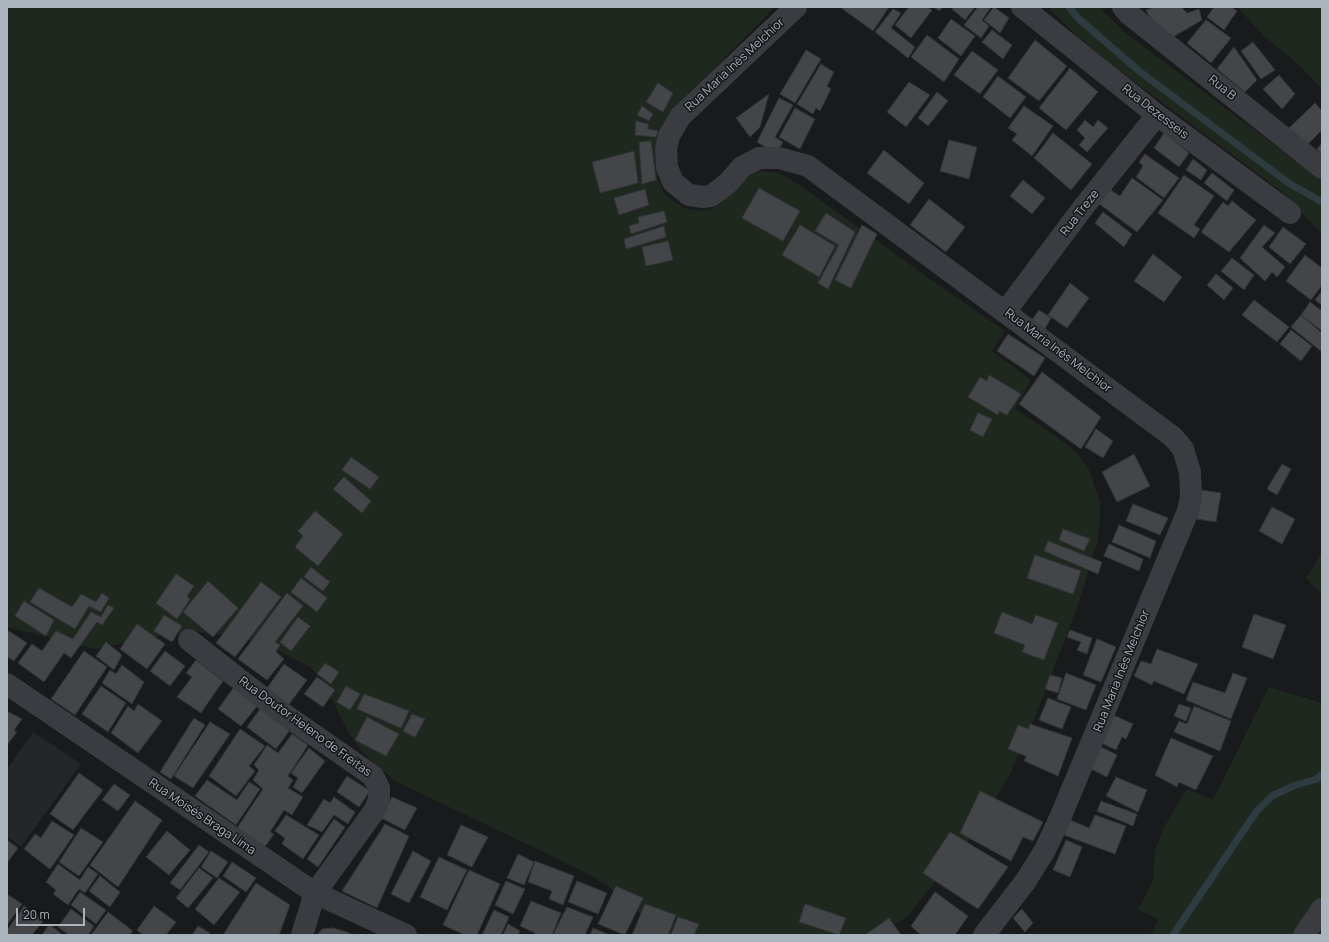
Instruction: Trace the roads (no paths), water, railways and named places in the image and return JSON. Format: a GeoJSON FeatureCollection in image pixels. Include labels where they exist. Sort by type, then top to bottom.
{"type":"FeatureCollection","features":[{"type":"Feature","properties":{"kind":"street","name":"Rua Maria Inês Melchior"},"geometry":{"type":"LineString","coordinates":[[796,7],[680,117],[669,136],[666,149],[667,167],[673,182],[689,195],[696,197],[711,196],[728,183],[742,167],[759,158],[770,156],[799,162],[808,166],[1179,441],[1188,461],[1191,485],[1188,511],[1060,818],[1045,850],[1025,882],[984,935]]}},
{"type":"Feature","properties":{"kind":"street","name":"Rua Dezesseis"},"geometry":{"type":"LineString","coordinates":[[1022,7],[1157,115],[1290,214]]}},
{"type":"Feature","properties":{"kind":"street","name":"Rua B"},"geometry":{"type":"LineString","coordinates":[[1123,7],[1322,168]]}},
{"type":"Feature","properties":{"kind":"street","name":"Rua Treze"},"geometry":{"type":"LineString","coordinates":[[1005,312],[1082,209],[1157,115]]}},
{"type":"Feature","properties":{"kind":"street","name":"Rua Doutor Heleno de Freitas"},"geometry":{"type":"LineString","coordinates":[[189,640],[281,712],[363,767],[373,776],[379,788],[379,798],[375,810],[315,893],[302,935]]}},
{"type":"Feature","properties":{"kind":"street","name":"Rua Moisés Braga Lima"},"geometry":{"type":"LineString","coordinates":[[7,684],[315,893],[406,935]]}},
{"type":"Feature","properties":{"kind":"street"},"geometry":{"type":"LineString","coordinates":[[1304,935],[1322,909]]}},
{"type":"Feature","properties":{"kind":"waterway"},"geometry":{"type":"LineString","coordinates":[[1069,7],[1078,18],[1139,71],[1290,184],[1322,202]]}},
{"type":"Feature","properties":{"kind":"waterway"},"geometry":{"type":"LineString","coordinates":[[1173,935],[1256,812],[1272,796],[1293,786],[1317,779],[1322,774]]}}]}
